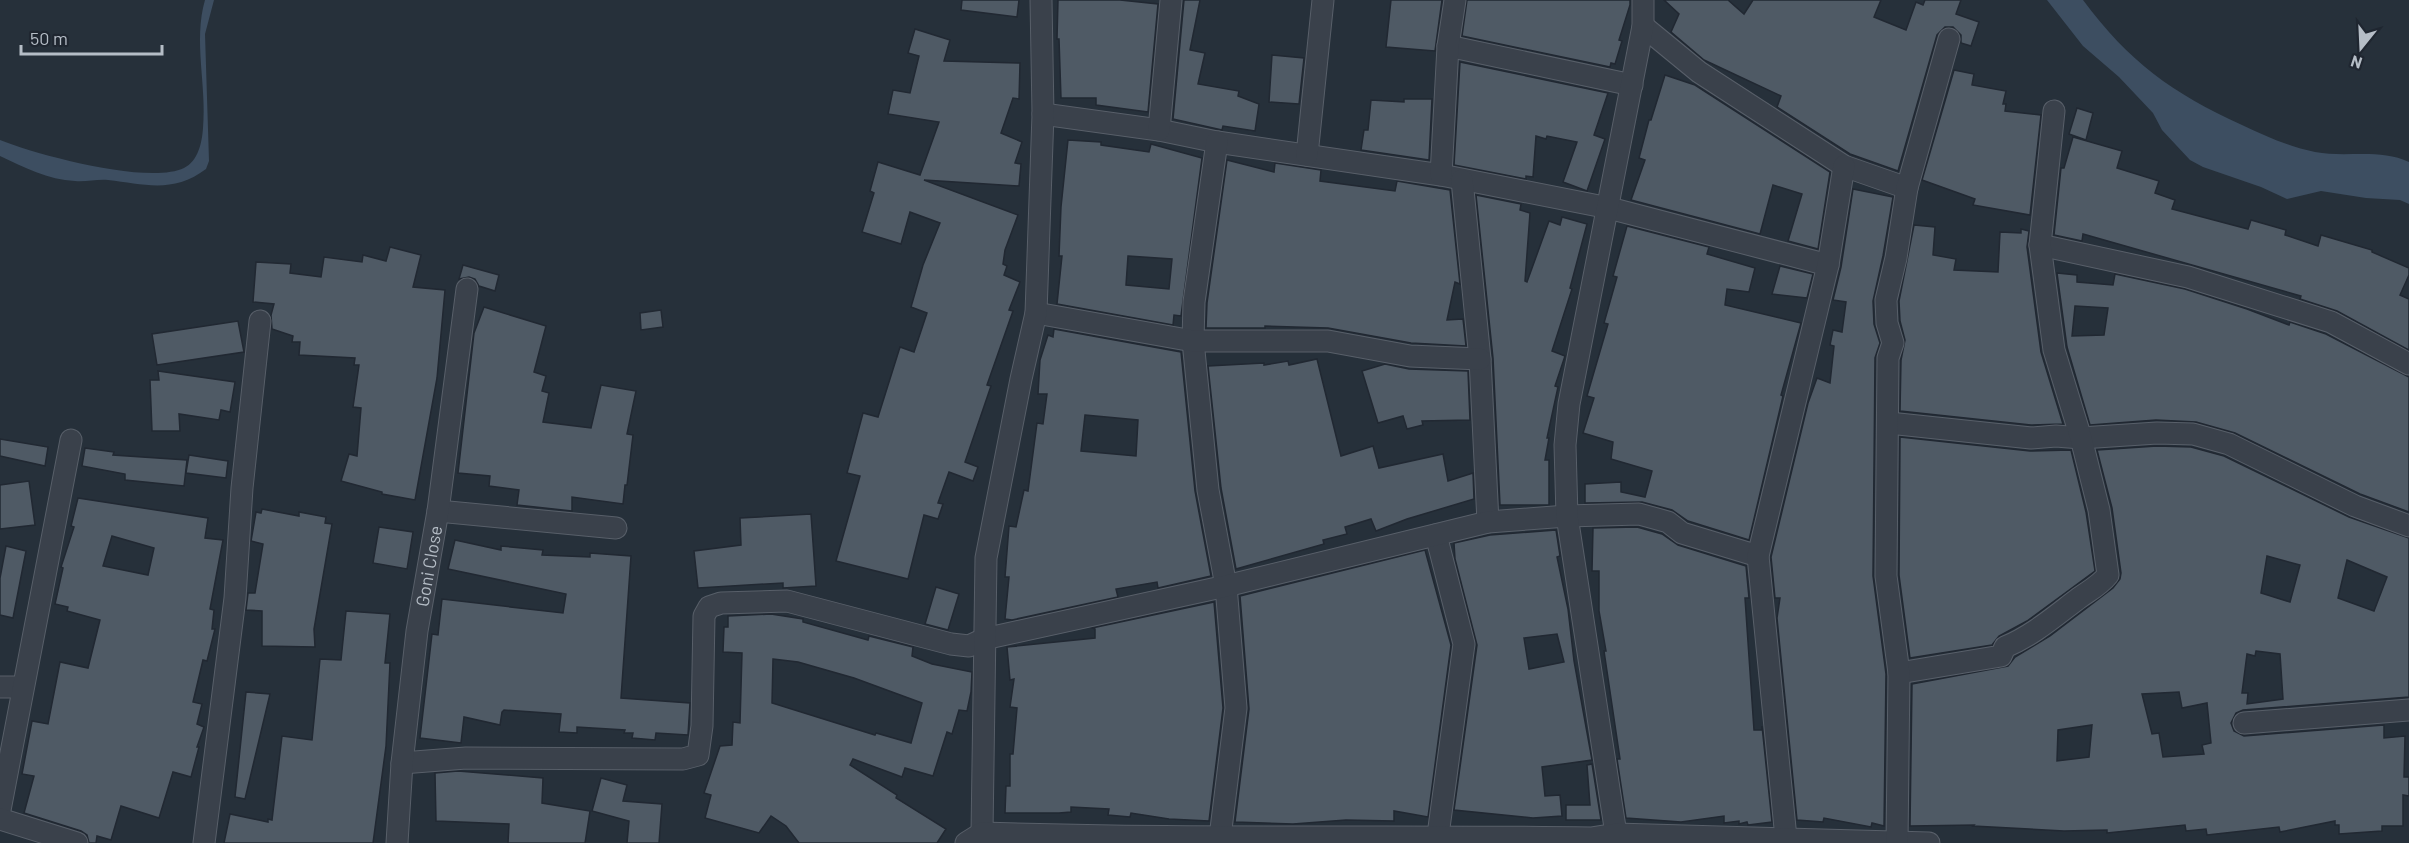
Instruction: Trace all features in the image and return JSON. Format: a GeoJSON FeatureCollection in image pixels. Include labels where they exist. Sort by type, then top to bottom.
{"type":"FeatureCollection","features":[{"type":"Feature","properties":{"kind":"street"},"geometry":{"type":"LineString","coordinates":[[1041,0],[1042,114],[1036,313],[986,558],[974,838],[1220,837],[1286,840],[1438,836],[1592,840],[1616,834],[1929,843]]}},
{"type":"Feature","properties":{"kind":"street"},"geometry":{"type":"LineString","coordinates":[[1159,130],[1172,0]]}},
{"type":"Feature","properties":{"kind":"street"},"geometry":{"type":"LineString","coordinates":[[1307,155],[1323,0]]}},
{"type":"Feature","properties":{"kind":"street"},"geometry":{"type":"LineString","coordinates":[[1441,175],[1448,46],[1455,0]]}},
{"type":"Feature","properties":{"kind":"street"},"geometry":{"type":"LineString","coordinates":[[1616,834],[1568,516],[1565,445],[1569,404],[1643,27],[1642,0]]}},
{"type":"Feature","properties":{"kind":"street"},"geometry":{"type":"LineString","coordinates":[[1643,27],[1699,72],[1844,166],[1907,188]]}},
{"type":"Feature","properties":{"kind":"street"},"geometry":{"type":"LineString","coordinates":[[1897,843],[1899,673],[1886,576],[1888,358],[1893,343],[1887,323],[1886,300],[1896,258],[1907,188],[1949,39]]}},
{"type":"Feature","properties":{"kind":"street"},"geometry":{"type":"LineString","coordinates":[[1448,46],[1632,85]]}},
{"type":"Feature","properties":{"kind":"street"},"geometry":{"type":"LineString","coordinates":[[1899,673],[2001,656],[2005,647],[2025,639],[2100,585],[2108,575],[2098,510],[2081,438],[2054,350],[2040,245],[2054,111]]}},
{"type":"Feature","properties":{"kind":"street"},"geometry":{"type":"LineString","coordinates":[[1042,114],[1159,130],[1217,142],[1441,175],[1609,208],[1828,265]]}},
{"type":"Feature","properties":{"kind":"street"},"geometry":{"type":"LineString","coordinates":[[1217,142],[1194,302],[1193,341],[1208,490],[1226,586],[1236,708],[1220,837]]}},
{"type":"Feature","properties":{"kind":"street"},"geometry":{"type":"LineString","coordinates":[[1786,838],[1758,556],[1828,265],[1844,166]]}},
{"type":"Feature","properties":{"kind":"street"},"geometry":{"type":"LineString","coordinates":[[1462,180],[1480,359],[1488,522]]}},
{"type":"Feature","properties":{"kind":"street"},"geometry":{"type":"LineString","coordinates":[[2040,245],[2188,277],[2331,322],[2409,364]]}},
{"type":"Feature","properties":{"kind":"street","name":"Goni Close"},"geometry":{"type":"LineString","coordinates":[[397,843],[402,763],[417,632],[438,512],[467,289]]}},
{"type":"Feature","properties":{"kind":"street"},"geometry":{"type":"LineString","coordinates":[[1036,313],[1193,341],[1328,341],[1410,356],[1480,359]]}},
{"type":"Feature","properties":{"kind":"street"},"geometry":{"type":"LineString","coordinates":[[204,843],[235,598],[242,488],[260,321]]}},
{"type":"Feature","properties":{"kind":"street"},"geometry":{"type":"LineString","coordinates":[[1889,423],[2031,438],[2056,436],[2081,438],[2157,433],[2193,434],[2229,444],[2355,506],[2409,526]]}},
{"type":"Feature","properties":{"kind":"street"},"geometry":{"type":"LineString","coordinates":[[0,810],[70,440]]}},
{"type":"Feature","properties":{"kind":"street"},"geometry":{"type":"LineString","coordinates":[[438,512],[616,528]]}},
{"type":"Feature","properties":{"kind":"street"},"geometry":{"type":"LineString","coordinates":[[402,763],[466,758],[683,759],[698,755],[702,726],[704,616],[709,607],[721,603],[787,601],[951,644],[969,646],[984,639],[1226,586],[1488,522],[1639,514],[1668,522],[1682,533],[1758,556]]}},
{"type":"Feature","properties":{"kind":"street"},"geometry":{"type":"LineString","coordinates":[[1436,535],[1464,644],[1438,836]]}},
{"type":"Feature","properties":{"kind":"street"},"geometry":{"type":"LineString","coordinates":[[0,687],[22,687]]}},
{"type":"Feature","properties":{"kind":"street"},"geometry":{"type":"LineString","coordinates":[[2244,723],[2409,710]]}},
{"type":"Feature","properties":{"kind":"street"},"geometry":{"type":"LineString","coordinates":[[0,819],[77,843]]}},
{"type":"Feature","properties":{"kind":"water"},"geometry":{"type":"Polygon","coordinates":[[[205,0],[214,0],[205,34],[209,161],[206,169],[194,177],[170,185],[146,185],[104,180],[75,181],[46,176],[0,156],[0,140],[65,160],[120,171],[168,172],[189,165],[198,151],[202,134],[204,112],[200,31],[205,0]]]}},
{"type":"Feature","properties":{"kind":"water"},"geometry":{"type":"Polygon","coordinates":[[[2047,0],[2083,0],[2117,41],[2154,74],[2194,101],[2260,133],[2315,152],[2386,155],[2409,162],[2409,204],[2400,200],[2366,198],[2321,191],[2287,199],[2190,160],[2162,130],[2153,113],[2119,77],[2083,46],[2047,0]]]}},
{"type":"Feature","properties":{"kind":"building"},"geometry":{"type":"Polygon","coordinates":[[[962,0],[1019,0],[1017,17],[961,10],[962,0]]]}},
{"type":"Feature","properties":{"kind":"building"},"geometry":{"type":"Polygon","coordinates":[[[1058,0],[1120,0],[1158,4],[1148,112],[1096,105],[1096,98],[1061,98],[1059,39],[1057,39],[1058,0]]]}},
{"type":"Feature","properties":{"kind":"building"},"geometry":{"type":"Polygon","coordinates":[[[1184,0],[1200,0],[1190,50],[1205,53],[1198,84],[1239,91],[1238,96],[1259,104],[1255,131],[1223,126],[1222,130],[1173,119],[1184,0]]]}},
{"type":"Feature","properties":{"kind":"building"},"geometry":{"type":"Polygon","coordinates":[[[1391,0],[1442,0],[1435,51],[1386,47],[1391,0]]]}},
{"type":"Feature","properties":{"kind":"building"},"geometry":{"type":"Polygon","coordinates":[[[1467,0],[1630,0],[1630,5],[1619,40],[1622,41],[1615,64],[1611,63],[1610,67],[1462,36],[1467,0]]]}},
{"type":"Feature","properties":{"kind":"building"},"geometry":{"type":"Polygon","coordinates":[[[1664,0],[1728,0],[1744,14],[1753,0],[1881,0],[1874,17],[1906,30],[1916,2],[1923,5],[1925,0],[1961,0],[1956,14],[1979,22],[1971,46],[1961,43],[1961,35],[1953,27],[1945,27],[1937,35],[1898,171],[1850,154],[1777,107],[1781,96],[1704,60],[1671,32],[1679,14],[1664,0]]]}},
{"type":"Feature","properties":{"kind":"building"},"geometry":{"type":"Polygon","coordinates":[[[915,29],[950,40],[944,61],[1020,63],[1019,99],[1013,98],[1001,133],[1022,142],[1015,163],[1021,164],[1019,186],[924,180],[1018,215],[1005,250],[1003,264],[1007,266],[1004,275],[1020,282],[1009,310],[1013,311],[987,385],[991,386],[965,462],[978,467],[973,481],[949,472],[938,503],[943,504],[938,519],[924,515],[908,579],[836,561],[860,476],[847,473],[863,413],[878,417],[900,347],[914,352],[927,313],[911,307],[923,265],[940,223],[910,212],[901,244],[862,232],[874,193],[870,191],[878,162],[920,175],[939,122],[888,114],[893,90],[910,93],[919,56],[908,53],[915,29]]]}},
{"type":"Feature","properties":{"kind":"building"},"geometry":{"type":"Polygon","coordinates":[[[1272,55],[1304,58],[1299,104],[1269,102],[1272,55]]]}},
{"type":"Feature","properties":{"kind":"building"},"geometry":{"type":"Polygon","coordinates":[[[1460,62],[1608,93],[1594,135],[1605,139],[1587,191],[1563,182],[1577,142],[1547,136],[1546,139],[1536,136],[1533,177],[1526,176],[1526,179],[1454,165],[1460,62]]]}},
{"type":"Feature","properties":{"kind":"building"},"geometry":{"type":"Polygon","coordinates":[[[1954,70],[1974,74],[1972,85],[2006,91],[2003,104],[2006,104],[2005,111],[2041,115],[2030,215],[1973,205],[1975,199],[1922,180],[1954,70]]]}},
{"type":"Feature","properties":{"kind":"building"},"geometry":{"type":"Polygon","coordinates":[[[1665,75],[1695,85],[1830,172],[1818,249],[1788,241],[1802,194],[1773,185],[1760,234],[1631,200],[1645,160],[1639,158],[1649,120],[1651,120],[1665,75]]]}},
{"type":"Feature","properties":{"kind":"building"},"geometry":{"type":"Polygon","coordinates":[[[1404,99],[1432,99],[1429,160],[1361,150],[1364,130],[1368,130],[1371,100],[1404,102],[1404,99]]]}},
{"type":"Feature","properties":{"kind":"building"},"geometry":{"type":"Polygon","coordinates":[[[2077,108],[2093,113],[2086,140],[2069,134],[2077,108]]]}},
{"type":"Feature","properties":{"kind":"building"},"geometry":{"type":"Polygon","coordinates":[[[2073,137],[2122,151],[2117,168],[2159,181],[2155,193],[2175,200],[2172,209],[2248,229],[2251,220],[2286,230],[2285,235],[2318,246],[2321,235],[2372,250],[2409,268],[2409,275],[2400,295],[2409,299],[2409,350],[2337,311],[2300,299],[2301,296],[2083,234],[2082,241],[2054,235],[2061,168],[2064,168],[2073,137]]]}},
{"type":"Feature","properties":{"kind":"building"},"geometry":{"type":"Polygon","coordinates":[[[1068,140],[1101,142],[1101,145],[1149,152],[1151,144],[1202,158],[1181,316],[1174,315],[1173,325],[1057,304],[1062,256],[1059,256],[1068,140]],[[1128,256],[1126,285],[1169,289],[1172,259],[1128,256]]]}},
{"type":"Feature","properties":{"kind":"building"},"geometry":{"type":"Polygon","coordinates":[[[1227,160],[1274,172],[1275,163],[1321,170],[1320,181],[1395,191],[1397,181],[1450,190],[1460,284],[1455,282],[1447,320],[1463,319],[1466,346],[1411,343],[1328,328],[1265,326],[1265,328],[1206,328],[1207,303],[1227,160]]]}},
{"type":"Feature","properties":{"kind":"building"},"geometry":{"type":"Polygon","coordinates":[[[1853,189],[1893,197],[1873,301],[1874,324],[1880,343],[1875,358],[1873,576],[1886,674],[1884,826],[1872,823],[1871,827],[1824,818],[1823,822],[1797,820],[1777,618],[1780,598],[1775,598],[1771,557],[1808,403],[1817,378],[1830,383],[1834,346],[1830,345],[1833,330],[1842,332],[1846,302],[1833,300],[1841,267],[1853,189]]]}},
{"type":"Feature","properties":{"kind":"building"},"geometry":{"type":"Polygon","coordinates":[[[1476,195],[1521,204],[1520,210],[1530,213],[1525,281],[1527,282],[1549,221],[1560,225],[1562,217],[1587,224],[1570,288],[1572,289],[1552,351],[1565,356],[1555,386],[1558,387],[1547,438],[1549,438],[1545,460],[1549,460],[1549,505],[1500,505],[1493,358],[1476,195]]]}},
{"type":"Feature","properties":{"kind":"building"},"geometry":{"type":"Polygon","coordinates":[[[1914,225],[1935,227],[1933,255],[1956,259],[1954,270],[1998,272],[2000,232],[2021,233],[2021,229],[2029,231],[2027,247],[2041,352],[2063,424],[2031,425],[1900,411],[1901,360],[1905,340],[1900,321],[1899,301],[1914,225]]]}},
{"type":"Feature","properties":{"kind":"building"},"geometry":{"type":"Polygon","coordinates":[[[1627,226],[1709,247],[1707,254],[1755,268],[1749,292],[1727,289],[1725,305],[1801,323],[1781,395],[1783,396],[1749,540],[1688,521],[1672,510],[1642,502],[1585,503],[1585,484],[1621,482],[1621,492],[1645,497],[1652,471],[1611,459],[1613,442],[1583,433],[1594,398],[1587,396],[1608,324],[1604,323],[1617,277],[1613,276],[1627,226]]]}},
{"type":"Feature","properties":{"kind":"building"},"geometry":{"type":"Polygon","coordinates":[[[390,247],[421,255],[413,287],[445,290],[437,378],[415,500],[382,494],[382,492],[341,481],[349,454],[357,456],[361,408],[353,407],[359,365],[354,365],[355,358],[299,355],[300,342],[292,342],[293,336],[272,329],[271,315],[274,304],[253,302],[256,262],[291,264],[290,273],[321,277],[324,257],[362,262],[363,255],[386,261],[390,247]]]}},
{"type":"Feature","properties":{"kind":"building"},"geometry":{"type":"Polygon","coordinates":[[[463,265],[499,275],[495,291],[479,286],[475,279],[469,277],[459,279],[463,265]]]}},
{"type":"Feature","properties":{"kind":"building"},"geometry":{"type":"Polygon","coordinates":[[[1780,266],[1813,274],[1807,298],[1772,294],[1780,266]]]}},
{"type":"Feature","properties":{"kind":"building"},"geometry":{"type":"Polygon","coordinates":[[[2057,273],[2077,275],[2077,282],[2113,285],[2115,274],[2185,289],[2289,325],[2290,322],[2326,334],[2409,377],[2409,512],[2360,494],[2235,433],[2196,422],[2156,420],[2090,425],[2067,347],[2057,273]],[[2075,306],[2072,336],[2104,335],[2108,308],[2075,306]]]}},
{"type":"Feature","properties":{"kind":"building"},"geometry":{"type":"Polygon","coordinates":[[[484,307],[546,326],[534,372],[546,376],[542,391],[549,393],[543,422],[591,428],[601,385],[636,391],[627,434],[633,435],[623,504],[572,497],[572,511],[517,505],[519,490],[489,486],[490,476],[458,473],[474,333],[484,307]]]}},
{"type":"Feature","properties":{"kind":"building"},"geometry":{"type":"Polygon","coordinates":[[[661,310],[663,327],[641,330],[640,313],[661,310]]]}},
{"type":"Feature","properties":{"kind":"building"},"geometry":{"type":"Polygon","coordinates":[[[238,321],[244,352],[157,365],[152,334],[238,321]]]}},
{"type":"Feature","properties":{"kind":"building"},"geometry":{"type":"Polygon","coordinates":[[[1054,329],[1181,352],[1195,491],[1211,576],[1158,588],[1157,582],[1116,589],[1118,597],[1012,620],[1005,619],[1009,577],[1005,577],[1009,526],[1016,527],[1024,490],[1028,491],[1037,423],[1043,424],[1047,394],[1038,394],[1040,360],[1048,335],[1053,337],[1054,329]],[[1085,415],[1081,451],[1136,456],[1138,420],[1085,415]]]}},
{"type":"Feature","properties":{"kind":"building"},"geometry":{"type":"Polygon","coordinates":[[[1317,359],[1341,456],[1373,446],[1379,468],[1443,454],[1448,481],[1473,473],[1474,499],[1376,531],[1371,519],[1345,527],[1347,534],[1323,540],[1324,544],[1236,569],[1221,488],[1208,366],[1264,363],[1264,365],[1288,361],[1289,365],[1317,359]]]}},
{"type":"Feature","properties":{"kind":"building"},"geometry":{"type":"Polygon","coordinates":[[[1385,364],[1409,369],[1468,371],[1470,420],[1422,421],[1423,425],[1407,429],[1403,416],[1378,423],[1362,371],[1385,364]]]}},
{"type":"Feature","properties":{"kind":"building"},"geometry":{"type":"Polygon","coordinates":[[[158,371],[235,382],[230,412],[221,410],[219,420],[179,414],[180,431],[152,431],[150,380],[159,380],[158,371]]]}},
{"type":"Feature","properties":{"kind":"building"},"geometry":{"type":"Polygon","coordinates":[[[1900,437],[2030,451],[2071,450],[2086,512],[2095,571],[2027,621],[1999,636],[1992,645],[1910,658],[1899,575],[1900,437]]]}},
{"type":"Feature","properties":{"kind":"building"},"geometry":{"type":"Polygon","coordinates":[[[0,439],[48,447],[45,466],[0,456],[0,439]]]}},
{"type":"Feature","properties":{"kind":"building"},"geometry":{"type":"Polygon","coordinates":[[[2157,446],[2191,447],[2224,456],[2349,517],[2409,538],[2409,697],[2243,710],[2236,713],[2231,723],[2234,731],[2244,736],[2384,725],[2384,738],[2405,736],[2404,777],[2409,777],[2409,796],[2403,795],[2403,826],[2382,826],[2382,831],[2339,834],[2339,825],[2335,825],[2335,821],[2280,832],[2279,827],[2207,835],[2206,829],[2186,831],[2185,825],[2107,833],[2107,830],[2064,831],[1974,825],[1910,826],[1912,684],[2008,666],[2015,657],[2050,636],[2113,588],[2120,579],[2112,508],[2097,450],[2157,446]],[[2267,556],[2261,593],[2290,602],[2300,565],[2267,556]],[[2347,560],[2338,598],[2374,611],[2387,577],[2347,560]],[[2256,651],[2255,656],[2247,654],[2242,693],[2248,693],[2247,704],[2283,699],[2280,654],[2256,651]],[[2179,692],[2142,694],[2152,734],[2159,733],[2163,757],[2204,754],[2202,745],[2211,743],[2207,703],[2182,708],[2179,692]],[[2092,725],[2058,730],[2057,761],[2089,757],[2092,725]]]}},
{"type":"Feature","properties":{"kind":"building"},"geometry":{"type":"Polygon","coordinates":[[[85,448],[114,452],[113,455],[187,460],[184,486],[125,480],[125,474],[82,466],[85,448]]]}},
{"type":"Feature","properties":{"kind":"building"},"geometry":{"type":"Polygon","coordinates":[[[189,455],[228,461],[226,478],[186,473],[189,455]]]}},
{"type":"Feature","properties":{"kind":"building"},"geometry":{"type":"Polygon","coordinates":[[[29,481],[35,525],[0,529],[0,485],[29,481]]]}},
{"type":"Feature","properties":{"kind":"building"},"geometry":{"type":"Polygon","coordinates":[[[78,498],[208,518],[205,538],[223,540],[210,609],[214,610],[212,629],[215,629],[207,661],[203,660],[193,702],[202,704],[197,724],[204,727],[191,777],[173,772],[159,818],[121,806],[111,840],[97,836],[96,843],[89,843],[87,835],[81,831],[24,813],[34,776],[22,774],[32,721],[48,724],[60,662],[88,668],[100,620],[67,611],[68,607],[55,604],[63,568],[61,567],[74,527],[71,526],[78,498]],[[112,536],[103,566],[148,575],[154,548],[112,536]]]}},
{"type":"Feature","properties":{"kind":"building"},"geometry":{"type":"Polygon","coordinates":[[[262,509],[299,516],[299,512],[326,517],[325,523],[332,524],[314,629],[315,647],[262,646],[262,611],[246,610],[248,593],[255,593],[263,544],[251,541],[256,512],[261,513],[262,509]]]}},
{"type":"Feature","properties":{"kind":"building"},"geometry":{"type":"Polygon","coordinates":[[[811,514],[816,586],[783,588],[783,583],[698,588],[694,551],[741,545],[740,518],[811,514]]]}},
{"type":"Feature","properties":{"kind":"building"},"geometry":{"type":"Polygon","coordinates":[[[379,527],[413,532],[407,569],[373,563],[379,527]]]}},
{"type":"Feature","properties":{"kind":"building"},"geometry":{"type":"Polygon","coordinates":[[[1637,527],[1662,534],[1678,545],[1746,566],[1749,598],[1745,598],[1754,730],[1762,730],[1762,726],[1772,822],[1748,825],[1747,822],[1739,824],[1739,821],[1724,823],[1724,816],[1681,822],[1626,818],[1599,611],[1599,571],[1592,571],[1593,528],[1637,527]]]}},
{"type":"Feature","properties":{"kind":"building"},"geometry":{"type":"Polygon","coordinates":[[[1556,530],[1560,556],[1557,557],[1568,609],[1574,661],[1592,760],[1542,767],[1545,796],[1560,795],[1562,816],[1533,818],[1454,810],[1477,645],[1455,559],[1454,543],[1490,535],[1556,530]],[[1557,634],[1524,638],[1529,669],[1564,662],[1557,634]]]}},
{"type":"Feature","properties":{"kind":"building"},"geometry":{"type":"Polygon","coordinates":[[[455,540],[501,550],[501,546],[543,550],[542,555],[590,557],[590,553],[631,556],[621,698],[690,703],[688,735],[656,733],[655,740],[632,738],[633,733],[624,733],[625,730],[577,727],[577,733],[559,732],[561,714],[504,710],[500,725],[464,717],[461,743],[420,738],[432,634],[438,635],[442,599],[563,613],[566,594],[448,569],[455,540]]]}},
{"type":"Feature","properties":{"kind":"building"},"geometry":{"type":"Polygon","coordinates":[[[6,546],[26,551],[13,618],[0,615],[0,578],[6,546]]]}},
{"type":"Feature","properties":{"kind":"building"},"geometry":{"type":"Polygon","coordinates":[[[1425,550],[1451,645],[1428,817],[1394,811],[1394,821],[1346,820],[1293,824],[1235,822],[1249,709],[1240,596],[1425,550]]]}},
{"type":"Feature","properties":{"kind":"building"},"geometry":{"type":"Polygon","coordinates":[[[936,587],[959,594],[948,630],[925,624],[936,587]]]}},
{"type":"Feature","properties":{"kind":"building"},"geometry":{"type":"Polygon","coordinates":[[[1214,602],[1223,708],[1209,821],[1169,819],[1131,813],[1130,817],[1108,815],[1109,809],[1071,807],[1071,812],[1005,813],[1006,786],[1010,786],[1010,754],[1013,754],[1017,708],[1010,707],[1014,679],[1010,680],[1007,647],[1095,638],[1095,629],[1092,628],[1214,602]]]}},
{"type":"Feature","properties":{"kind":"building"},"geometry":{"type":"Polygon","coordinates":[[[346,611],[390,614],[385,663],[390,663],[386,746],[373,843],[224,843],[230,814],[268,822],[268,819],[272,820],[282,736],[312,740],[320,659],[341,660],[346,611]]]}},
{"type":"Feature","properties":{"kind":"building"},"geometry":{"type":"Polygon","coordinates":[[[771,614],[803,619],[803,622],[868,640],[869,636],[913,647],[912,656],[932,664],[972,672],[967,711],[959,710],[952,734],[947,732],[933,776],[905,768],[902,777],[853,759],[850,765],[897,795],[896,798],[946,829],[937,843],[799,843],[786,826],[771,816],[759,833],[705,818],[711,795],[704,793],[720,746],[732,745],[733,722],[740,723],[742,653],[723,652],[724,627],[728,627],[728,616],[771,614]],[[773,659],[772,703],[875,735],[876,733],[911,743],[922,703],[854,678],[798,662],[773,659]]]}},
{"type":"Feature","properties":{"kind":"building"},"geometry":{"type":"Polygon","coordinates":[[[246,692],[270,694],[245,799],[235,797],[246,692]]]}},
{"type":"Feature","properties":{"kind":"building"},"geometry":{"type":"Polygon","coordinates":[[[1592,764],[1601,820],[1566,820],[1566,805],[1590,805],[1587,765],[1592,764]]]}},
{"type":"Feature","properties":{"kind":"building"},"geometry":{"type":"Polygon","coordinates":[[[458,771],[543,778],[542,803],[590,811],[585,843],[508,843],[509,824],[436,821],[435,773],[458,771]]]}},
{"type":"Feature","properties":{"kind":"building"},"geometry":{"type":"Polygon","coordinates":[[[601,778],[627,785],[623,801],[662,804],[659,843],[627,843],[629,821],[592,811],[601,778]]]}}]}
